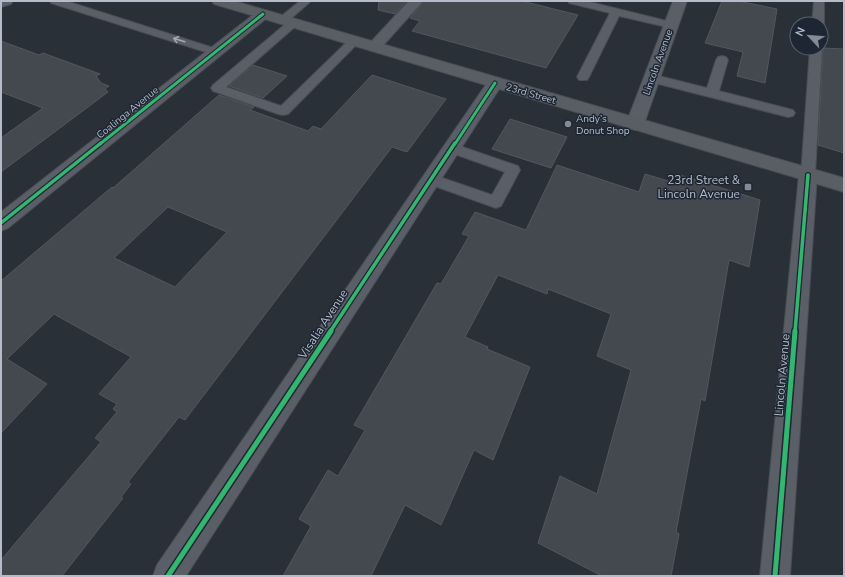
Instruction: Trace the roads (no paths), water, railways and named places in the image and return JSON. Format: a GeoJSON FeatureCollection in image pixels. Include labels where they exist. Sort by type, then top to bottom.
{"type":"FeatureCollection","features":[{"type":"Feature","properties":{"kind":"main road","name":"23rd Street"},"geometry":{"type":"LineString","coordinates":[[219,1],[844,185]]}},
{"type":"Feature","properties":{"kind":"street"},"geometry":{"type":"LineString","coordinates":[[1,4],[6,1]]}},
{"type":"Feature","properties":{"kind":"street"},"geometry":{"type":"LineString","coordinates":[[374,47],[416,1]]}},
{"type":"Feature","properties":{"kind":"street","name":"Lincoln Avenue"},"geometry":{"type":"LineString","coordinates":[[635,124],[680,1]]}},
{"type":"Feature","properties":{"kind":"street","name":"Coalinga Avenue"},"geometry":{"type":"LineString","coordinates":[[1,223],[263,14]]}},
{"type":"Feature","properties":{"kind":"street","name":"Visalia Avenue"},"geometry":{"type":"LineString","coordinates":[[168,576],[495,83]]}},
{"type":"Feature","properties":{"kind":"street","name":"Lincoln Avenue"},"geometry":{"type":"LineString","coordinates":[[775,576],[808,175]]}},
{"type":"Feature","properties":{"kind":"lane"},"geometry":{"type":"LineString","coordinates":[[55,1],[216,52]]}},
{"type":"Feature","properties":{"kind":"lane"},"geometry":{"type":"LineString","coordinates":[[306,1],[288,22],[217,88],[283,111],[354,41]]}},
{"type":"Feature","properties":{"kind":"lane"},"geometry":{"type":"LineString","coordinates":[[573,1],[671,25]]}},
{"type":"Feature","properties":{"kind":"lane"},"geometry":{"type":"LineString","coordinates":[[818,16],[819,1]]}},
{"type":"Feature","properties":{"kind":"lane"},"geometry":{"type":"LineString","coordinates":[[583,77],[616,11]]}},
{"type":"Feature","properties":{"kind":"lane"},"geometry":{"type":"LineString","coordinates":[[808,175],[815,56]]}},
{"type":"Feature","properties":{"kind":"lane"},"geometry":{"type":"LineString","coordinates":[[712,94],[722,60]]}},
{"type":"Feature","properties":{"kind":"lane"},"geometry":{"type":"LineString","coordinates":[[652,78],[788,113]]}},
{"type":"Feature","properties":{"kind":"lane"},"geometry":{"type":"LineString","coordinates":[[431,179],[496,202],[513,170],[451,148]]}},
{"type":"Feature","properties":{"kind":"place","name":"Andy’s Donut Shop"},"geometry":{"type":"Point","coordinates":[568,124]}},
{"type":"Feature","properties":{"kind":"place","name":"23rd Street & Lincoln Avenue"},"geometry":{"type":"Point","coordinates":[748,187]}}]}
